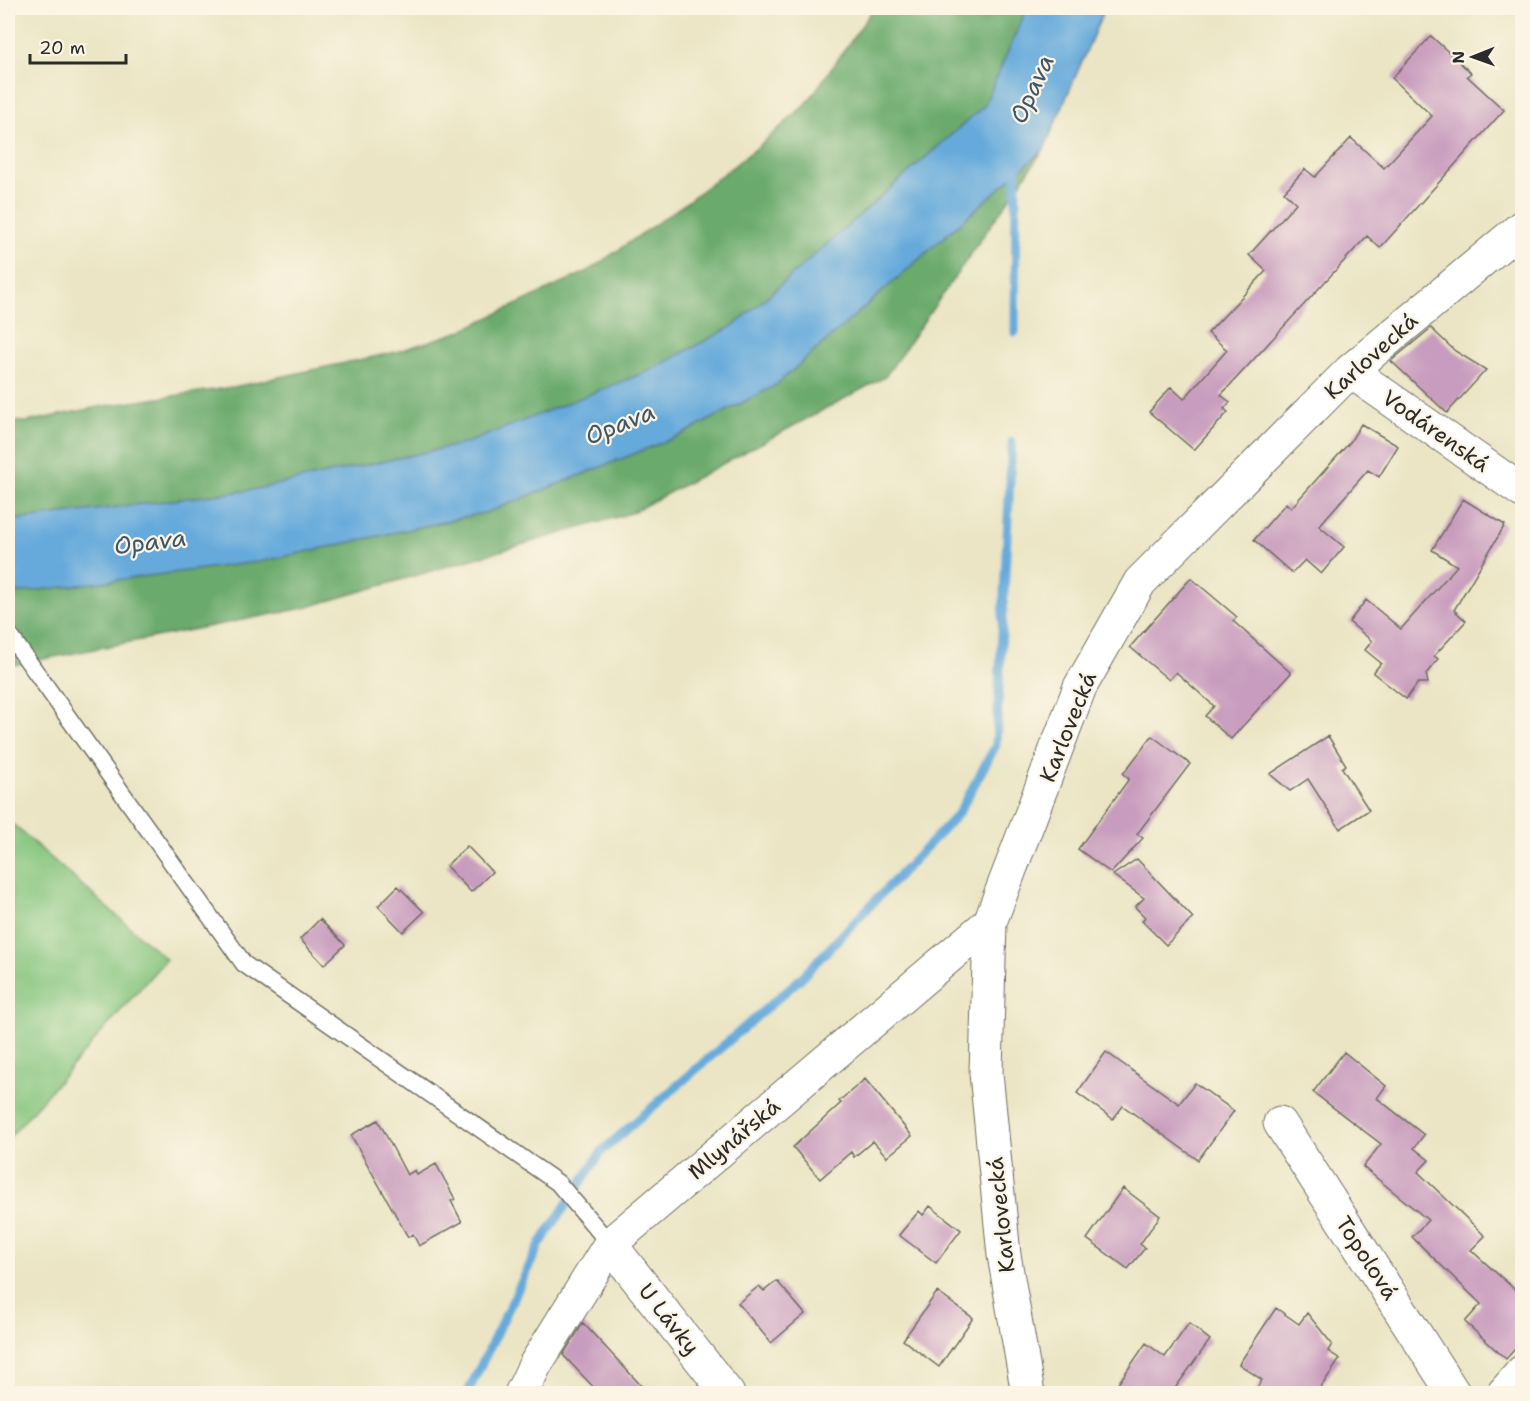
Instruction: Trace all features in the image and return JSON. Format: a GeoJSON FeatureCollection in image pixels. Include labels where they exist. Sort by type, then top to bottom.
{"type":"FeatureCollection","features":[{"type":"Feature","properties":{"kind":"street","name":"Karlovecká"},"geometry":{"type":"LineString","coordinates":[[1028,1394],[1004,1255],[986,1073],[990,922],[1080,687],[1140,582],[1350,371],[1522,227]]}},
{"type":"Feature","properties":{"kind":"street","name":"Vodárenská"},"geometry":{"type":"LineString","coordinates":[[1350,371],[1522,491]]}},
{"type":"Feature","properties":{"kind":"street","name":"Mlynářská"},"geometry":{"type":"LineString","coordinates":[[521,1394],[602,1233],[990,922]]}},
{"type":"Feature","properties":{"kind":"street","name":"Topolová"},"geometry":{"type":"LineString","coordinates":[[1280,1123],[1454,1394]]}},
{"type":"Feature","properties":{"kind":"street","name":"U Lávky"},"geometry":{"type":"LineString","coordinates":[[602,1233],[728,1394]]}},
{"type":"Feature","properties":{"kind":"street"},"geometry":{"type":"LineString","coordinates":[[1503,1394],[1522,1372]]}},
{"type":"Feature","properties":{"kind":"lane"},"geometry":{"type":"LineString","coordinates":[[8,633],[244,964],[558,1184],[602,1233]]}},
{"type":"Feature","properties":{"kind":"green space"},"geometry":{"type":"Polygon","coordinates":[[[874,8],[1027,8],[984,106],[735,325],[651,370],[467,443],[252,490],[8,521],[8,421],[26,422],[98,407],[233,387],[396,352],[458,332],[588,271],[684,204],[758,147],[807,103],[874,8]]]}},
{"type":"Feature","properties":{"kind":"green space"},"geometry":{"type":"Polygon","coordinates":[[[1044,149],[885,377],[631,513],[304,608],[8,666],[8,594],[264,561],[488,512],[681,435],[776,385],[1044,149]]]}},
{"type":"Feature","properties":{"kind":"green space"},"geometry":{"type":"Polygon","coordinates":[[[8,820],[166,959],[8,1139],[8,820]]]}},
{"type":"Feature","properties":{"kind":"water","name":"Opava"},"geometry":{"type":"Polygon","coordinates":[[[1027,8],[1105,8],[1044,149],[776,385],[681,435],[488,512],[264,561],[8,594],[8,521],[252,490],[467,443],[651,370],[735,325],[984,106],[1027,8]]]}},
{"type":"Feature","properties":{"kind":"building"},"geometry":{"type":"Polygon","coordinates":[[[1431,36],[1471,73],[1467,76],[1504,110],[1380,248],[1367,236],[1221,395],[1230,402],[1224,409],[1228,412],[1194,450],[1149,412],[1171,387],[1184,399],[1227,350],[1208,333],[1266,271],[1249,255],[1296,203],[1284,192],[1305,169],[1315,177],[1351,138],[1384,168],[1432,116],[1392,78],[1431,36]]]}},
{"type":"Feature","properties":{"kind":"building"},"geometry":{"type":"Polygon","coordinates":[[[1431,328],[1455,351],[1486,370],[1447,413],[1391,361],[1431,328]]]}},
{"type":"Feature","properties":{"kind":"building"},"geometry":{"type":"Polygon","coordinates":[[[1361,424],[1398,446],[1379,477],[1368,470],[1319,526],[1344,547],[1321,574],[1305,560],[1292,573],[1254,540],[1286,503],[1291,508],[1350,442],[1361,424]]]}},
{"type":"Feature","properties":{"kind":"building"},"geometry":{"type":"Polygon","coordinates":[[[1463,499],[1505,525],[1454,610],[1466,621],[1434,656],[1438,659],[1426,674],[1428,683],[1418,683],[1406,699],[1373,673],[1381,663],[1365,650],[1372,641],[1349,622],[1366,600],[1401,629],[1457,566],[1432,550],[1463,499]]]}},
{"type":"Feature","properties":{"kind":"building"},"geometry":{"type":"Polygon","coordinates":[[[1191,578],[1237,617],[1233,621],[1291,673],[1231,739],[1205,716],[1214,706],[1176,672],[1169,680],[1130,647],[1191,578]]]}},
{"type":"Feature","properties":{"kind":"building"},"geometry":{"type":"Polygon","coordinates":[[[1152,736],[1190,764],[1137,834],[1143,838],[1111,873],[1078,849],[1129,779],[1123,774],[1152,736]]]}},
{"type":"Feature","properties":{"kind":"building"},"geometry":{"type":"Polygon","coordinates":[[[1328,736],[1346,765],[1342,768],[1369,810],[1340,829],[1308,779],[1290,791],[1270,774],[1328,736]]]}},
{"type":"Feature","properties":{"kind":"building"},"geometry":{"type":"Polygon","coordinates":[[[467,846],[492,872],[471,892],[446,866],[467,846]]]}},
{"type":"Feature","properties":{"kind":"building"},"geometry":{"type":"Polygon","coordinates":[[[1137,859],[1193,918],[1166,945],[1142,921],[1145,917],[1135,907],[1144,898],[1113,875],[1137,859]]]}},
{"type":"Feature","properties":{"kind":"building"},"geometry":{"type":"Polygon","coordinates":[[[398,886],[424,912],[403,932],[378,906],[398,886]]]}},
{"type":"Feature","properties":{"kind":"building"},"geometry":{"type":"Polygon","coordinates":[[[320,919],[345,945],[324,965],[300,939],[320,919]]]}},
{"type":"Feature","properties":{"kind":"building"},"geometry":{"type":"Polygon","coordinates":[[[1106,1052],[1179,1104],[1195,1083],[1234,1111],[1198,1160],[1123,1106],[1113,1119],[1077,1093],[1106,1052]]]}},
{"type":"Feature","properties":{"kind":"building"},"geometry":{"type":"Polygon","coordinates":[[[1344,1052],[1386,1086],[1377,1098],[1424,1135],[1414,1148],[1429,1160],[1418,1172],[1485,1236],[1471,1250],[1522,1296],[1522,1341],[1506,1359],[1465,1322],[1481,1304],[1412,1237],[1428,1220],[1363,1167],[1381,1144],[1313,1092],[1344,1052]]]}},
{"type":"Feature","properties":{"kind":"building"},"geometry":{"type":"Polygon","coordinates":[[[865,1079],[912,1136],[887,1157],[873,1141],[854,1157],[851,1152],[820,1179],[793,1147],[841,1103],[839,1101],[865,1079]]]}},
{"type":"Feature","properties":{"kind":"building"},"geometry":{"type":"Polygon","coordinates":[[[378,1120],[407,1175],[415,1170],[417,1175],[436,1164],[455,1199],[451,1201],[462,1222],[419,1246],[413,1234],[408,1237],[351,1135],[378,1120]]]}},
{"type":"Feature","properties":{"kind":"building"},"geometry":{"type":"Polygon","coordinates":[[[1123,1188],[1160,1216],[1140,1244],[1145,1248],[1128,1269],[1087,1239],[1123,1188]]]}},
{"type":"Feature","properties":{"kind":"building"},"geometry":{"type":"Polygon","coordinates":[[[930,1206],[961,1230],[936,1263],[899,1235],[919,1211],[923,1215],[930,1206]]]}},
{"type":"Feature","properties":{"kind":"building"},"geometry":{"type":"Polygon","coordinates":[[[777,1281],[805,1314],[771,1343],[738,1303],[759,1286],[764,1291],[777,1281]]]}},
{"type":"Feature","properties":{"kind":"building"},"geometry":{"type":"Polygon","coordinates":[[[937,1292],[973,1318],[939,1367],[903,1340],[937,1292]]]}},
{"type":"Feature","properties":{"kind":"building"},"geometry":{"type":"Polygon","coordinates":[[[1276,1308],[1299,1324],[1307,1313],[1332,1344],[1328,1351],[1340,1359],[1316,1394],[1253,1394],[1262,1380],[1239,1364],[1276,1308]]]}},
{"type":"Feature","properties":{"kind":"building"},"geometry":{"type":"Polygon","coordinates":[[[583,1323],[649,1394],[600,1394],[563,1355],[583,1323]]]}},
{"type":"Feature","properties":{"kind":"building"},"geometry":{"type":"Polygon","coordinates":[[[1189,1323],[1210,1340],[1171,1394],[1111,1394],[1146,1343],[1165,1357],[1189,1323]]]}},
{"type":"Feature","properties":{"kind":"waterway"},"geometry":{"type":"LineString","coordinates":[[1015,332],[1016,164]]}},
{"type":"Feature","properties":{"kind":"waterway"},"geometry":{"type":"LineString","coordinates":[[467,1394],[540,1244],[602,1151],[800,979],[958,814],[996,745],[1012,442]]}}]}
